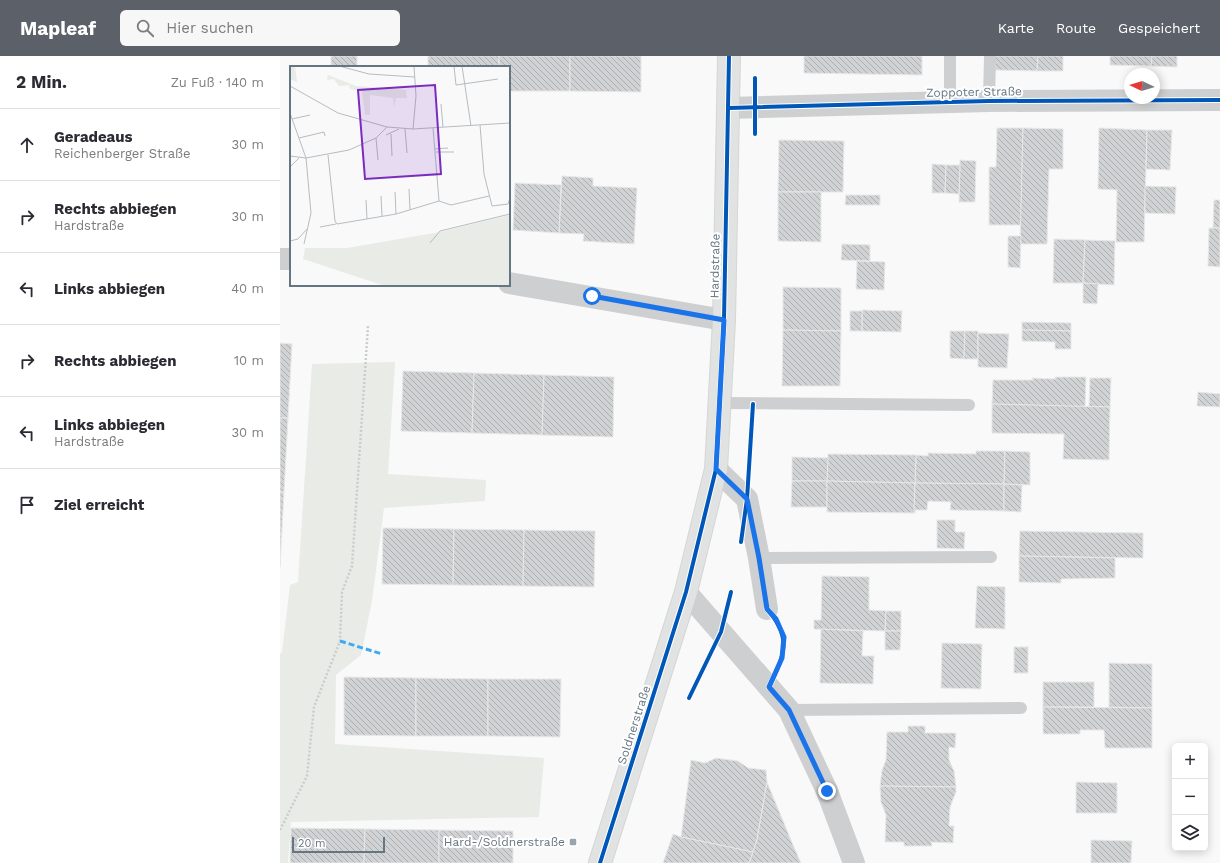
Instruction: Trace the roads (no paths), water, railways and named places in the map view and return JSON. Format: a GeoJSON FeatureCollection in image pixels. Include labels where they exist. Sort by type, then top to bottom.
{"type":"FeatureCollection","features":[{"type":"Feature","properties":{"kind":"street","name":"Hardstraße"},"geometry":{"type":"LineString","coordinates":[[686,592],[716,469],[724,320],[730,56]]}},
{"type":"Feature","properties":{"kind":"street","name":"Zoppoter Straße"},"geometry":{"type":"LineString","coordinates":[[729,108],[989,101],[1220,100]]}},
{"type":"Feature","properties":{"kind":"street"},"geometry":{"type":"LineString","coordinates":[[510,283],[724,320]]}},
{"type":"Feature","properties":{"kind":"street"},"geometry":{"type":"LineString","coordinates":[[716,469],[747,499],[759,558],[767,609]]}},
{"type":"Feature","properties":{"kind":"street"},"geometry":{"type":"LineString","coordinates":[[686,592],[789,710],[827,791],[854,863]]}},
{"type":"Feature","properties":{"kind":"street","name":"Soldnerstraße"},"geometry":{"type":"LineString","coordinates":[[600,863],[686,592]]}},
{"type":"Feature","properties":{"kind":"lane"},"geometry":{"type":"LineString","coordinates":[[950,56],[950,102]]}},
{"type":"Feature","properties":{"kind":"lane"},"geometry":{"type":"LineString","coordinates":[[989,101],[990,56]]}},
{"type":"Feature","properties":{"kind":"lane"},"geometry":{"type":"LineString","coordinates":[[720,403],[969,405]]}},
{"type":"Feature","properties":{"kind":"lane"},"geometry":{"type":"LineString","coordinates":[[759,558],[991,557]]}},
{"type":"Feature","properties":{"kind":"lane"},"geometry":{"type":"LineString","coordinates":[[789,710],[1021,708]]}},
{"type":"Feature","properties":{"kind":"place","name":"Hard-/Soldnerstraße"},"geometry":{"type":"Point","coordinates":[573,842]}}]}
